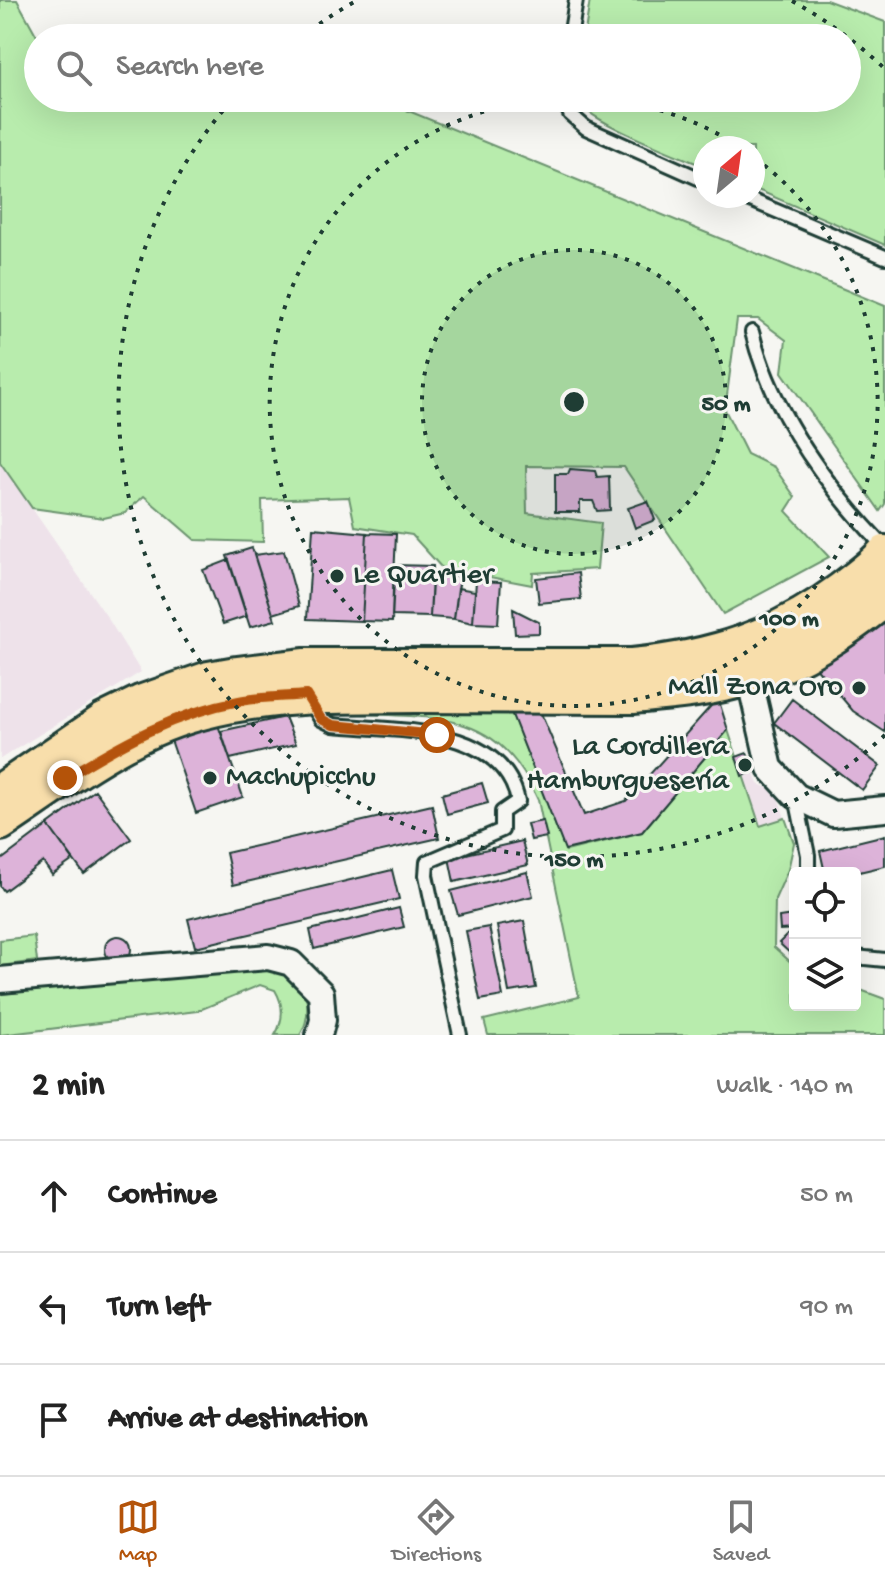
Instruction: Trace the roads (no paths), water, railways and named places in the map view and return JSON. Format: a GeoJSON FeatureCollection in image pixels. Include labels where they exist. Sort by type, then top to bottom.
{"type":"FeatureCollection","features":[{"type":"Feature","properties":{"kind":"main road"},"geometry":{"type":"LineString","coordinates":[[0,822],[104,722],[143,703],[209,680],[303,667],[632,667],[712,655],[771,634],[820,607],[876,565],[885,551]]}},
{"type":"Feature","properties":{"kind":"main road"},"geometry":{"type":"LineString","coordinates":[[0,793],[152,728],[242,700],[306,695],[633,695],[749,677],[794,659],[841,633],[885,598]]}},
{"type":"Feature","properties":{"kind":"street"},"geometry":{"type":"LineString","coordinates":[[749,677],[770,768],[796,796],[833,814],[885,809]]}},
{"type":"Feature","properties":{"kind":"street"},"geometry":{"type":"LineString","coordinates":[[0,980],[268,957],[291,963],[321,993],[323,1020],[319,1035]]}},
{"type":"Feature","properties":{"kind":"lane"},"geometry":{"type":"LineString","coordinates":[[572,24],[576,0]]}},
{"type":"Feature","properties":{"kind":"lane"},"geometry":{"type":"LineString","coordinates":[[569,112],[586,128],[693,176]]}},
{"type":"Feature","properties":{"kind":"lane"},"geometry":{"type":"LineString","coordinates":[[765,206],[885,257]]}},
{"type":"Feature","properties":{"kind":"lane"},"geometry":{"type":"LineString","coordinates":[[752,332],[759,361],[779,406],[812,459],[885,551]]}},
{"type":"Feature","properties":{"kind":"lane"},"geometry":{"type":"LineString","coordinates":[[306,695],[321,719],[333,725],[437,735],[468,744],[490,755],[506,770],[515,786],[518,801],[502,812],[502,830],[427,862],[426,875],[460,1035]]}},
{"type":"Feature","properties":{"kind":"lane"},"geometry":{"type":"LineString","coordinates":[[796,796],[808,867]]}},
{"type":"Feature","properties":{"kind":"lane"},"geometry":{"type":"LineString","coordinates":[[861,958],[885,960]]}},
{"type":"Feature","properties":{"kind":"place","name":"Le Quartier"},"geometry":{"type":"Point","coordinates":[337,576]}},
{"type":"Feature","properties":{"kind":"place","name":"Mall Zona Oro"},"geometry":{"type":"Point","coordinates":[859,688]}},
{"type":"Feature","properties":{"kind":"place","name":"La Cordillera Hamburguesería"},"geometry":{"type":"Point","coordinates":[745,765]}},
{"type":"Feature","properties":{"kind":"place","name":"Machupicchu"},"geometry":{"type":"Point","coordinates":[210,778]}}]}
